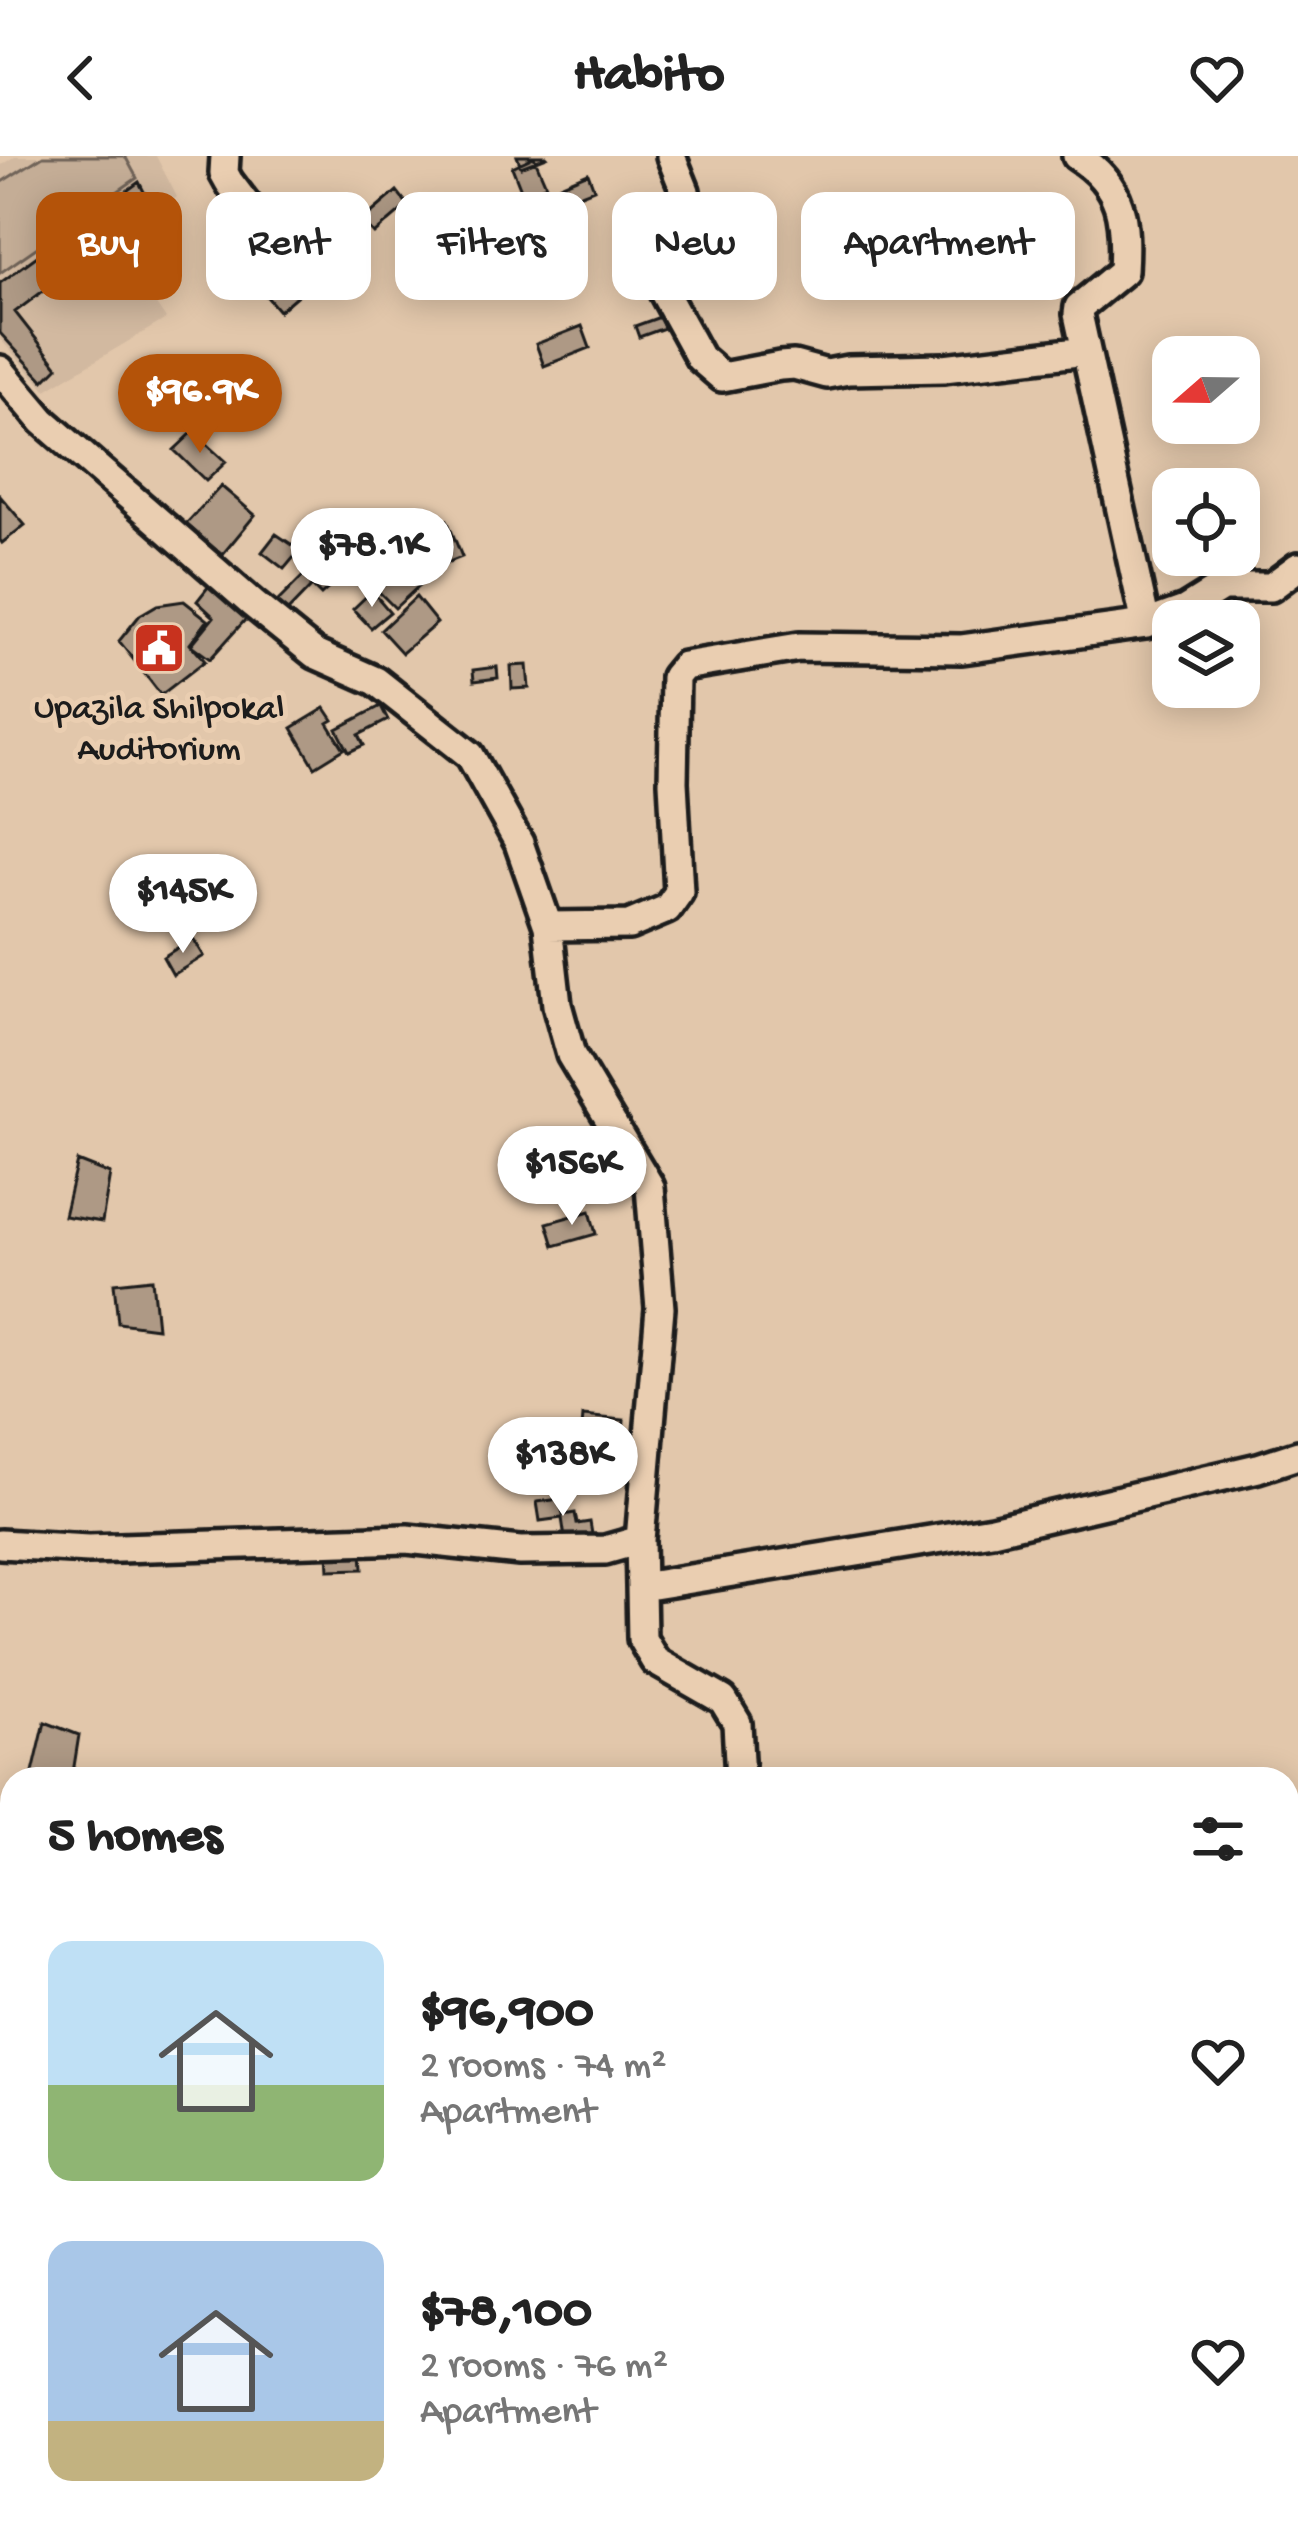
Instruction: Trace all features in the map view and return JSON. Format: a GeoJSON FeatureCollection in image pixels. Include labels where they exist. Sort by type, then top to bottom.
{"type":"FeatureCollection","features":[{"type":"Feature","properties":{"kind":"street"},"geometry":{"type":"LineString","coordinates":[[225,156],[224,173],[237,192]]}},
{"type":"Feature","properties":{"kind":"street"},"geometry":{"type":"LineString","coordinates":[[671,156],[685,191],[689,225],[655,265],[656,278],[700,358],[722,377],[780,366],[827,374],[944,368],[1086,351]]}},
{"type":"Feature","properties":{"kind":"street"},"geometry":{"type":"LineString","coordinates":[[1077,156],[1100,173],[1119,200],[1124,262],[1118,277],[1079,307],[1146,624]]}},
{"type":"Feature","properties":{"kind":"street"},"geometry":{"type":"LineString","coordinates":[[0,370],[43,422],[253,604],[315,654],[376,681],[470,755],[519,843],[548,926],[557,1005],[572,1055],[650,1187],[660,1308],[640,1540],[641,1639],[655,1661],[723,1700],[737,1723],[739,1767]]}},
{"type":"Feature","properties":{"kind":"street"},"geometry":{"type":"LineString","coordinates":[[548,926],[629,925],[667,909],[679,892],[674,698],[675,677],[683,666],[799,647],[962,649],[1146,624],[1185,610],[1222,587],[1271,587],[1298,567]]}},
{"type":"Feature","properties":{"kind":"street"},"geometry":{"type":"LineString","coordinates":[[641,1587],[992,1530],[1298,1455]]}},
{"type":"Feature","properties":{"kind":"street"},"geometry":{"type":"LineString","coordinates":[[0,1544],[88,1549],[407,1539],[520,1551],[605,1550],[640,1540]]}},
{"type":"Feature","properties":{"kind":"shaded area"},"geometry":{"type":"Polygon","coordinates":[[[15,156],[156,156],[174,192],[36,192],[36,300],[153,300],[166,319],[46,390],[0,339],[0,166],[15,156]]]}},
{"type":"Feature","properties":{"kind":"shaded area"},"geometry":{"type":"Polygon","coordinates":[[[43,156],[125,156],[137,178],[117,192],[36,192],[36,248],[0,273],[0,183],[43,156]]]}},
{"type":"Feature","properties":{"kind":"building"},"geometry":{"type":"Polygon","coordinates":[[[517,156],[546,156],[547,157],[521,167],[517,156]]]}},
{"type":"Feature","properties":{"kind":"building"},"geometry":{"type":"Polygon","coordinates":[[[534,157],[546,185],[536,192],[522,192],[512,167],[534,157]]]}},
{"type":"Feature","properties":{"kind":"building"},"geometry":{"type":"Polygon","coordinates":[[[588,173],[594,189],[563,192],[560,185],[588,173]]]}},
{"type":"Feature","properties":{"kind":"building"},"geometry":{"type":"Polygon","coordinates":[[[139,182],[144,192],[125,192],[139,182]]]}},
{"type":"Feature","properties":{"kind":"building"},"geometry":{"type":"Polygon","coordinates":[[[395,193],[395,216],[374,234],[371,213],[395,193]]]}},
{"type":"Feature","properties":{"kind":"building"},"geometry":{"type":"Polygon","coordinates":[[[36,257],[36,296],[15,312],[58,367],[44,381],[0,333],[0,283],[36,257]]]}},
{"type":"Feature","properties":{"kind":"building"},"geometry":{"type":"Polygon","coordinates":[[[270,300],[292,300],[279,311],[270,300]]]}},
{"type":"Feature","properties":{"kind":"building"},"geometry":{"type":"Polygon","coordinates":[[[660,317],[664,328],[639,337],[635,326],[660,317]]]}},
{"type":"Feature","properties":{"kind":"building"},"geometry":{"type":"Polygon","coordinates":[[[582,326],[590,348],[544,366],[536,344],[582,326]]]}},
{"type":"Feature","properties":{"kind":"building"},"geometry":{"type":"Polygon","coordinates":[[[145,362],[180,399],[154,421],[125,388],[145,362]]]}},
{"type":"Feature","properties":{"kind":"building"},"geometry":{"type":"Polygon","coordinates":[[[193,432],[226,462],[206,481],[174,450],[193,432]]]}},
{"type":"Feature","properties":{"kind":"building"},"geometry":{"type":"Polygon","coordinates":[[[221,486],[255,515],[222,555],[186,524],[221,486]]]}},
{"type":"Feature","properties":{"kind":"building"},"geometry":{"type":"Polygon","coordinates":[[[0,496],[25,525],[2,543],[0,540],[0,496]]]}},
{"type":"Feature","properties":{"kind":"building"},"geometry":{"type":"Polygon","coordinates":[[[447,520],[462,557],[411,577],[396,541],[447,520]]]}},
{"type":"Feature","properties":{"kind":"building"},"geometry":{"type":"Polygon","coordinates":[[[276,534],[300,550],[284,569],[262,552],[276,534]]]}},
{"type":"Feature","properties":{"kind":"building"},"geometry":{"type":"Polygon","coordinates":[[[313,566],[332,585],[321,595],[312,586],[284,615],[274,605],[313,566]]]}},
{"type":"Feature","properties":{"kind":"building"},"geometry":{"type":"Polygon","coordinates":[[[391,568],[402,579],[411,570],[422,583],[395,608],[374,587],[391,568]]]}},
{"type":"Feature","properties":{"kind":"building"},"geometry":{"type":"Polygon","coordinates":[[[216,577],[255,609],[210,659],[191,645],[214,617],[197,601],[216,577]]]}},
{"type":"Feature","properties":{"kind":"building"},"geometry":{"type":"Polygon","coordinates":[[[372,591],[390,612],[371,628],[353,609],[372,591]]]}},
{"type":"Feature","properties":{"kind":"building"},"geometry":{"type":"Polygon","coordinates":[[[416,597],[437,623],[402,653],[381,630],[416,597]]]}},
{"type":"Feature","properties":{"kind":"building","name":"Upazila Shilpokal Auditorium"},"geometry":{"type":"Polygon","coordinates":[[[184,601],[208,620],[190,644],[205,661],[161,695],[119,641],[140,615],[157,605],[184,601]]]}},
{"type":"Feature","properties":{"kind":"building"},"geometry":{"type":"Polygon","coordinates":[[[527,665],[529,688],[512,689],[511,666],[527,665]]]}},
{"type":"Feature","properties":{"kind":"building"},"geometry":{"type":"Polygon","coordinates":[[[497,667],[498,678],[474,681],[473,670],[497,667]]]}},
{"type":"Feature","properties":{"kind":"building"},"geometry":{"type":"Polygon","coordinates":[[[381,706],[388,720],[359,735],[364,745],[349,752],[337,729],[381,706]]]}},
{"type":"Feature","properties":{"kind":"building"},"geometry":{"type":"Polygon","coordinates":[[[325,708],[344,749],[315,767],[292,728],[325,708]]]}},
{"type":"Feature","properties":{"kind":"building"},"geometry":{"type":"Polygon","coordinates":[[[193,938],[204,956],[173,975],[163,957],[193,938]]]}},
{"type":"Feature","properties":{"kind":"building"},"geometry":{"type":"Polygon","coordinates":[[[550,1156],[556,1171],[533,1179],[528,1164],[550,1156]]]}},
{"type":"Feature","properties":{"kind":"building"},"geometry":{"type":"Polygon","coordinates":[[[77,1161],[110,1174],[102,1222],[64,1216],[77,1161]]]}},
{"type":"Feature","properties":{"kind":"building"},"geometry":{"type":"Polygon","coordinates":[[[590,1211],[596,1234],[554,1246],[547,1223],[590,1211]]]}},
{"type":"Feature","properties":{"kind":"building"},"geometry":{"type":"Polygon","coordinates":[[[152,1279],[157,1328],[118,1323],[114,1283],[152,1279]]]}},
{"type":"Feature","properties":{"kind":"building"},"geometry":{"type":"Polygon","coordinates":[[[583,1416],[624,1420],[623,1432],[582,1428],[583,1416]]]}},
{"type":"Feature","properties":{"kind":"building"},"geometry":{"type":"Polygon","coordinates":[[[560,1499],[563,1515],[575,1513],[577,1524],[590,1522],[592,1534],[565,1538],[562,1518],[540,1521],[537,1502],[560,1499]]]}},
{"type":"Feature","properties":{"kind":"building"},"geometry":{"type":"Polygon","coordinates":[[[362,1551],[363,1569],[329,1570],[328,1553],[362,1551]]]}},
{"type":"Feature","properties":{"kind":"building"},"geometry":{"type":"Polygon","coordinates":[[[45,1722],[79,1735],[74,1767],[34,1767],[45,1722]]]}},
{"type":"Feature","properties":{"kind":"place","name":"Upazila Shilpokal Auditorium"},"geometry":{"type":"Point","coordinates":[159,648]}}]}
